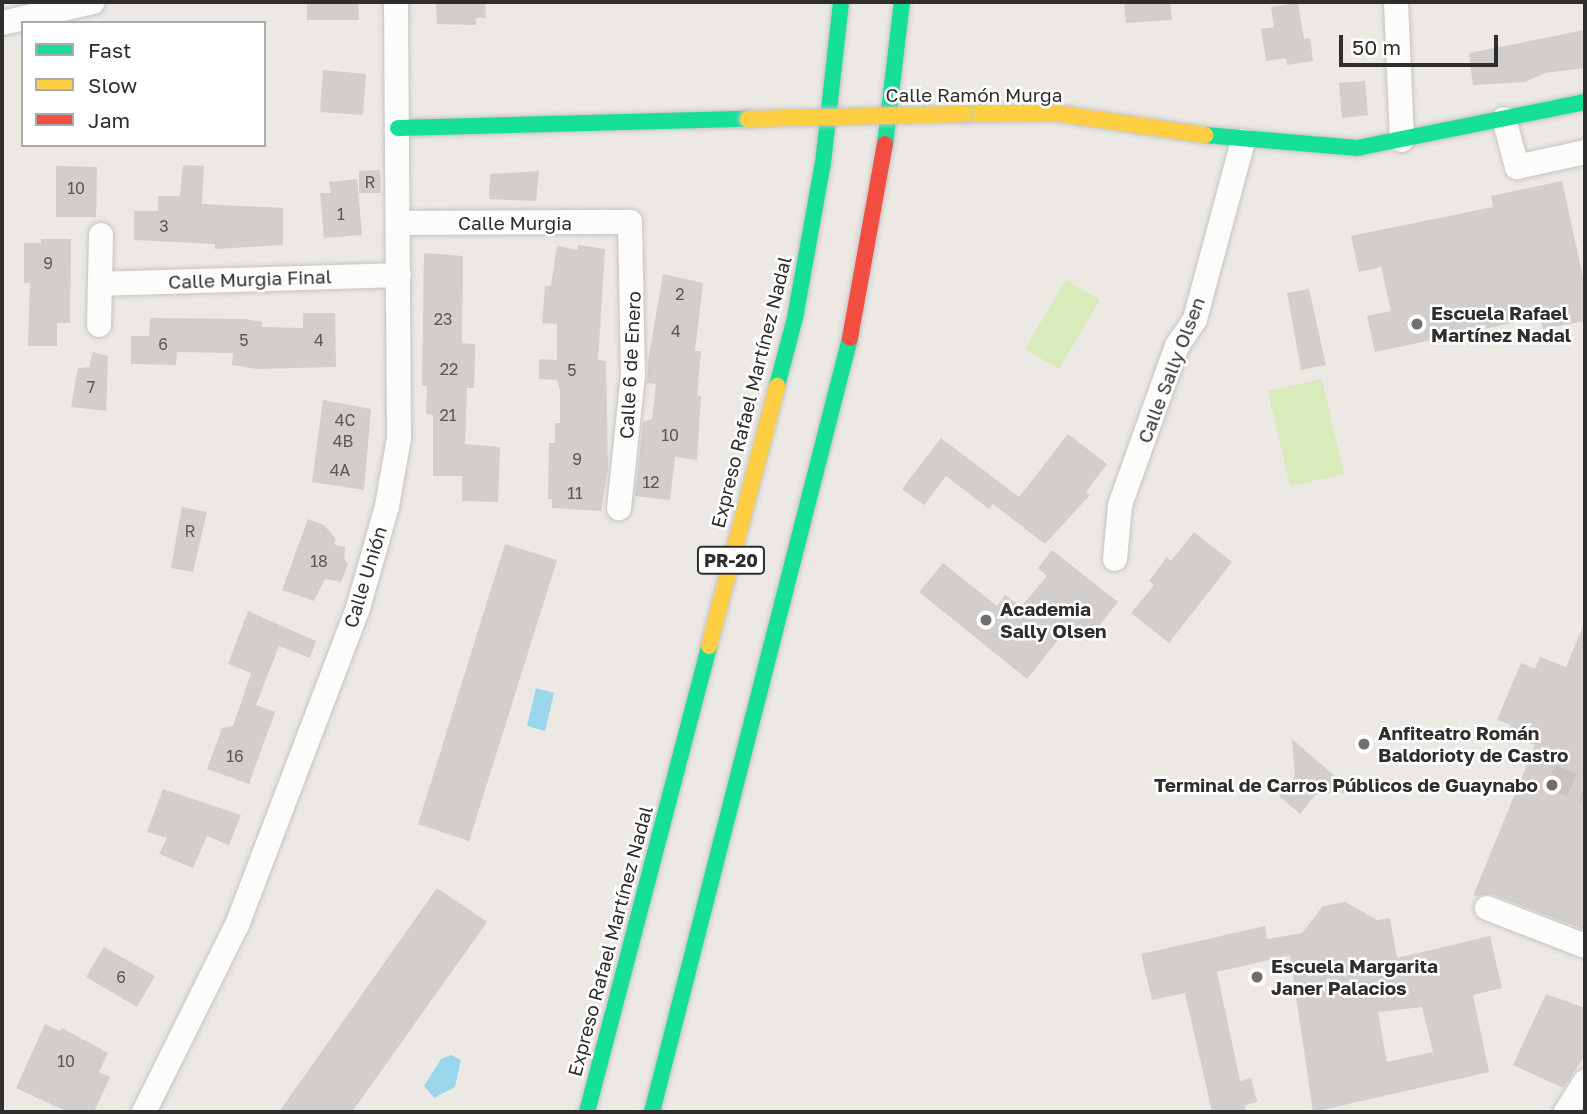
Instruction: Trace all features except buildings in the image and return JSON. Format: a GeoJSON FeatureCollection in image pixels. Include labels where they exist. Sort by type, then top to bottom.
{"type":"FeatureCollection","features":[{"type":"Feature","properties":{"kind":"main road","name":"Expreso Rafael Martínez Nadal"},"geometry":{"type":"LineString","coordinates":[[587,1112],[795,318],[823,163],[841,2]]}},
{"type":"Feature","properties":{"kind":"main road","name":"PR-20"},"geometry":{"type":"LineString","coordinates":[[652,1112],[850,336],[880,180],[902,2]]}},
{"type":"Feature","properties":{"kind":"main road","name":"Calle Ramón Murga"},"geometry":{"type":"LineString","coordinates":[[398,128],[1054,113],[1243,141],[1357,148],[1585,102]]}},
{"type":"Feature","properties":{"kind":"street"},"geometry":{"type":"LineString","coordinates":[[2,23],[93,2]]}},
{"type":"Feature","properties":{"kind":"street","name":"Calle Unión"},"geometry":{"type":"LineString","coordinates":[[144,1112],[237,925],[358,608],[387,506],[400,438],[401,223],[396,2]]}},
{"type":"Feature","properties":{"kind":"street"},"geometry":{"type":"LineString","coordinates":[[1396,2],[1402,140]]}},
{"type":"Feature","properties":{"kind":"street"},"geometry":{"type":"LineString","coordinates":[[1504,119],[1517,167],[1585,152]]}},
{"type":"Feature","properties":{"kind":"street","name":"Calle Sally Olsen"},"geometry":{"type":"LineString","coordinates":[[1115,559],[1120,505],[1177,346],[1195,319],[1243,141]]}},
{"type":"Feature","properties":{"kind":"street","name":"Calle Murgia"},"geometry":{"type":"LineString","coordinates":[[401,223],[630,222]]}},
{"type":"Feature","properties":{"kind":"street","name":"Calle 6 de Enero"},"geometry":{"type":"LineString","coordinates":[[619,508],[633,375],[630,222]]}},
{"type":"Feature","properties":{"kind":"street"},"geometry":{"type":"LineString","coordinates":[[99,326],[102,235]]}},
{"type":"Feature","properties":{"kind":"street","name":"Calle Murgia Final"},"geometry":{"type":"LineString","coordinates":[[100,284],[399,275]]}},
{"type":"Feature","properties":{"kind":"street"},"geometry":{"type":"LineString","coordinates":[[1488,908],[1585,946]]}},
{"type":"Feature","properties":{"kind":"green space"},"geometry":{"type":"Polygon","coordinates":[[[1066,280],[1100,300],[1059,369],[1025,349],[1066,280]]]}},
{"type":"Feature","properties":{"kind":"green space"},"geometry":{"type":"Polygon","coordinates":[[[1322,379],[1344,474],[1290,486],[1268,391],[1322,379]]]}},
{"type":"Feature","properties":{"kind":"water"},"geometry":{"type":"Polygon","coordinates":[[[536,688],[554,693],[545,731],[527,726],[536,688]]]}},
{"type":"Feature","properties":{"kind":"water"},"geometry":{"type":"Polygon","coordinates":[[[451,1055],[461,1060],[455,1087],[434,1098],[424,1086],[441,1059],[451,1055]]]}},
{"type":"Feature","properties":{"kind":"tunnel"},"geometry":{"type":"LineString","coordinates":[[1550,776],[1585,791]]}},
{"type":"Feature","properties":{"kind":"traffic: fast"},"geometry":{"type":"LineString","coordinates":[[777,386],[795,318],[823,163],[841,2]]}},
{"type":"Feature","properties":{"kind":"traffic: fast"},"geometry":{"type":"LineString","coordinates":[[885,144],[902,2]]}},
{"type":"Feature","properties":{"kind":"traffic: fast"},"geometry":{"type":"LineString","coordinates":[[1205,135],[1357,148],[1585,102]]}},
{"type":"Feature","properties":{"kind":"traffic: fast"},"geometry":{"type":"LineString","coordinates":[[398,128],[748,119]]}},
{"type":"Feature","properties":{"kind":"traffic: fast"},"geometry":{"type":"LineString","coordinates":[[652,1112],[850,338]]}},
{"type":"Feature","properties":{"kind":"traffic: fast"},"geometry":{"type":"LineString","coordinates":[[587,1112],[709,646]]}},
{"type":"Feature","properties":{"kind":"traffic: slow"},"geometry":{"type":"LineString","coordinates":[[964,114],[1054,113],[1205,135]]}},
{"type":"Feature","properties":{"kind":"traffic: slow"},"geometry":{"type":"LineString","coordinates":[[748,119],[964,114]]}},
{"type":"Feature","properties":{"kind":"traffic: slow"},"geometry":{"type":"LineString","coordinates":[[709,646],[777,386]]}},
{"type":"Feature","properties":{"kind":"traffic: jam"},"geometry":{"type":"LineString","coordinates":[[850,338],[885,144]]}},
{"type":"Feature","properties":{"kind":"place","name":"Escuela Rafael Martínez Nadal"},"geometry":{"type":"Point","coordinates":[1417,324]}},
{"type":"Feature","properties":{"kind":"place","name":"Academia Sally Olsen"},"geometry":{"type":"Point","coordinates":[986,620]}},
{"type":"Feature","properties":{"kind":"place","name":"Anfiteatro Román Baldorioty de Castro"},"geometry":{"type":"Point","coordinates":[1364,744]}},
{"type":"Feature","properties":{"kind":"place","name":"Terminal de Carros Públicos de Guaynabo"},"geometry":{"type":"Point","coordinates":[1552,785]}},
{"type":"Feature","properties":{"kind":"place","name":"Escuela Margarita Janer Palacios"},"geometry":{"type":"Point","coordinates":[1257,977]}}]}
